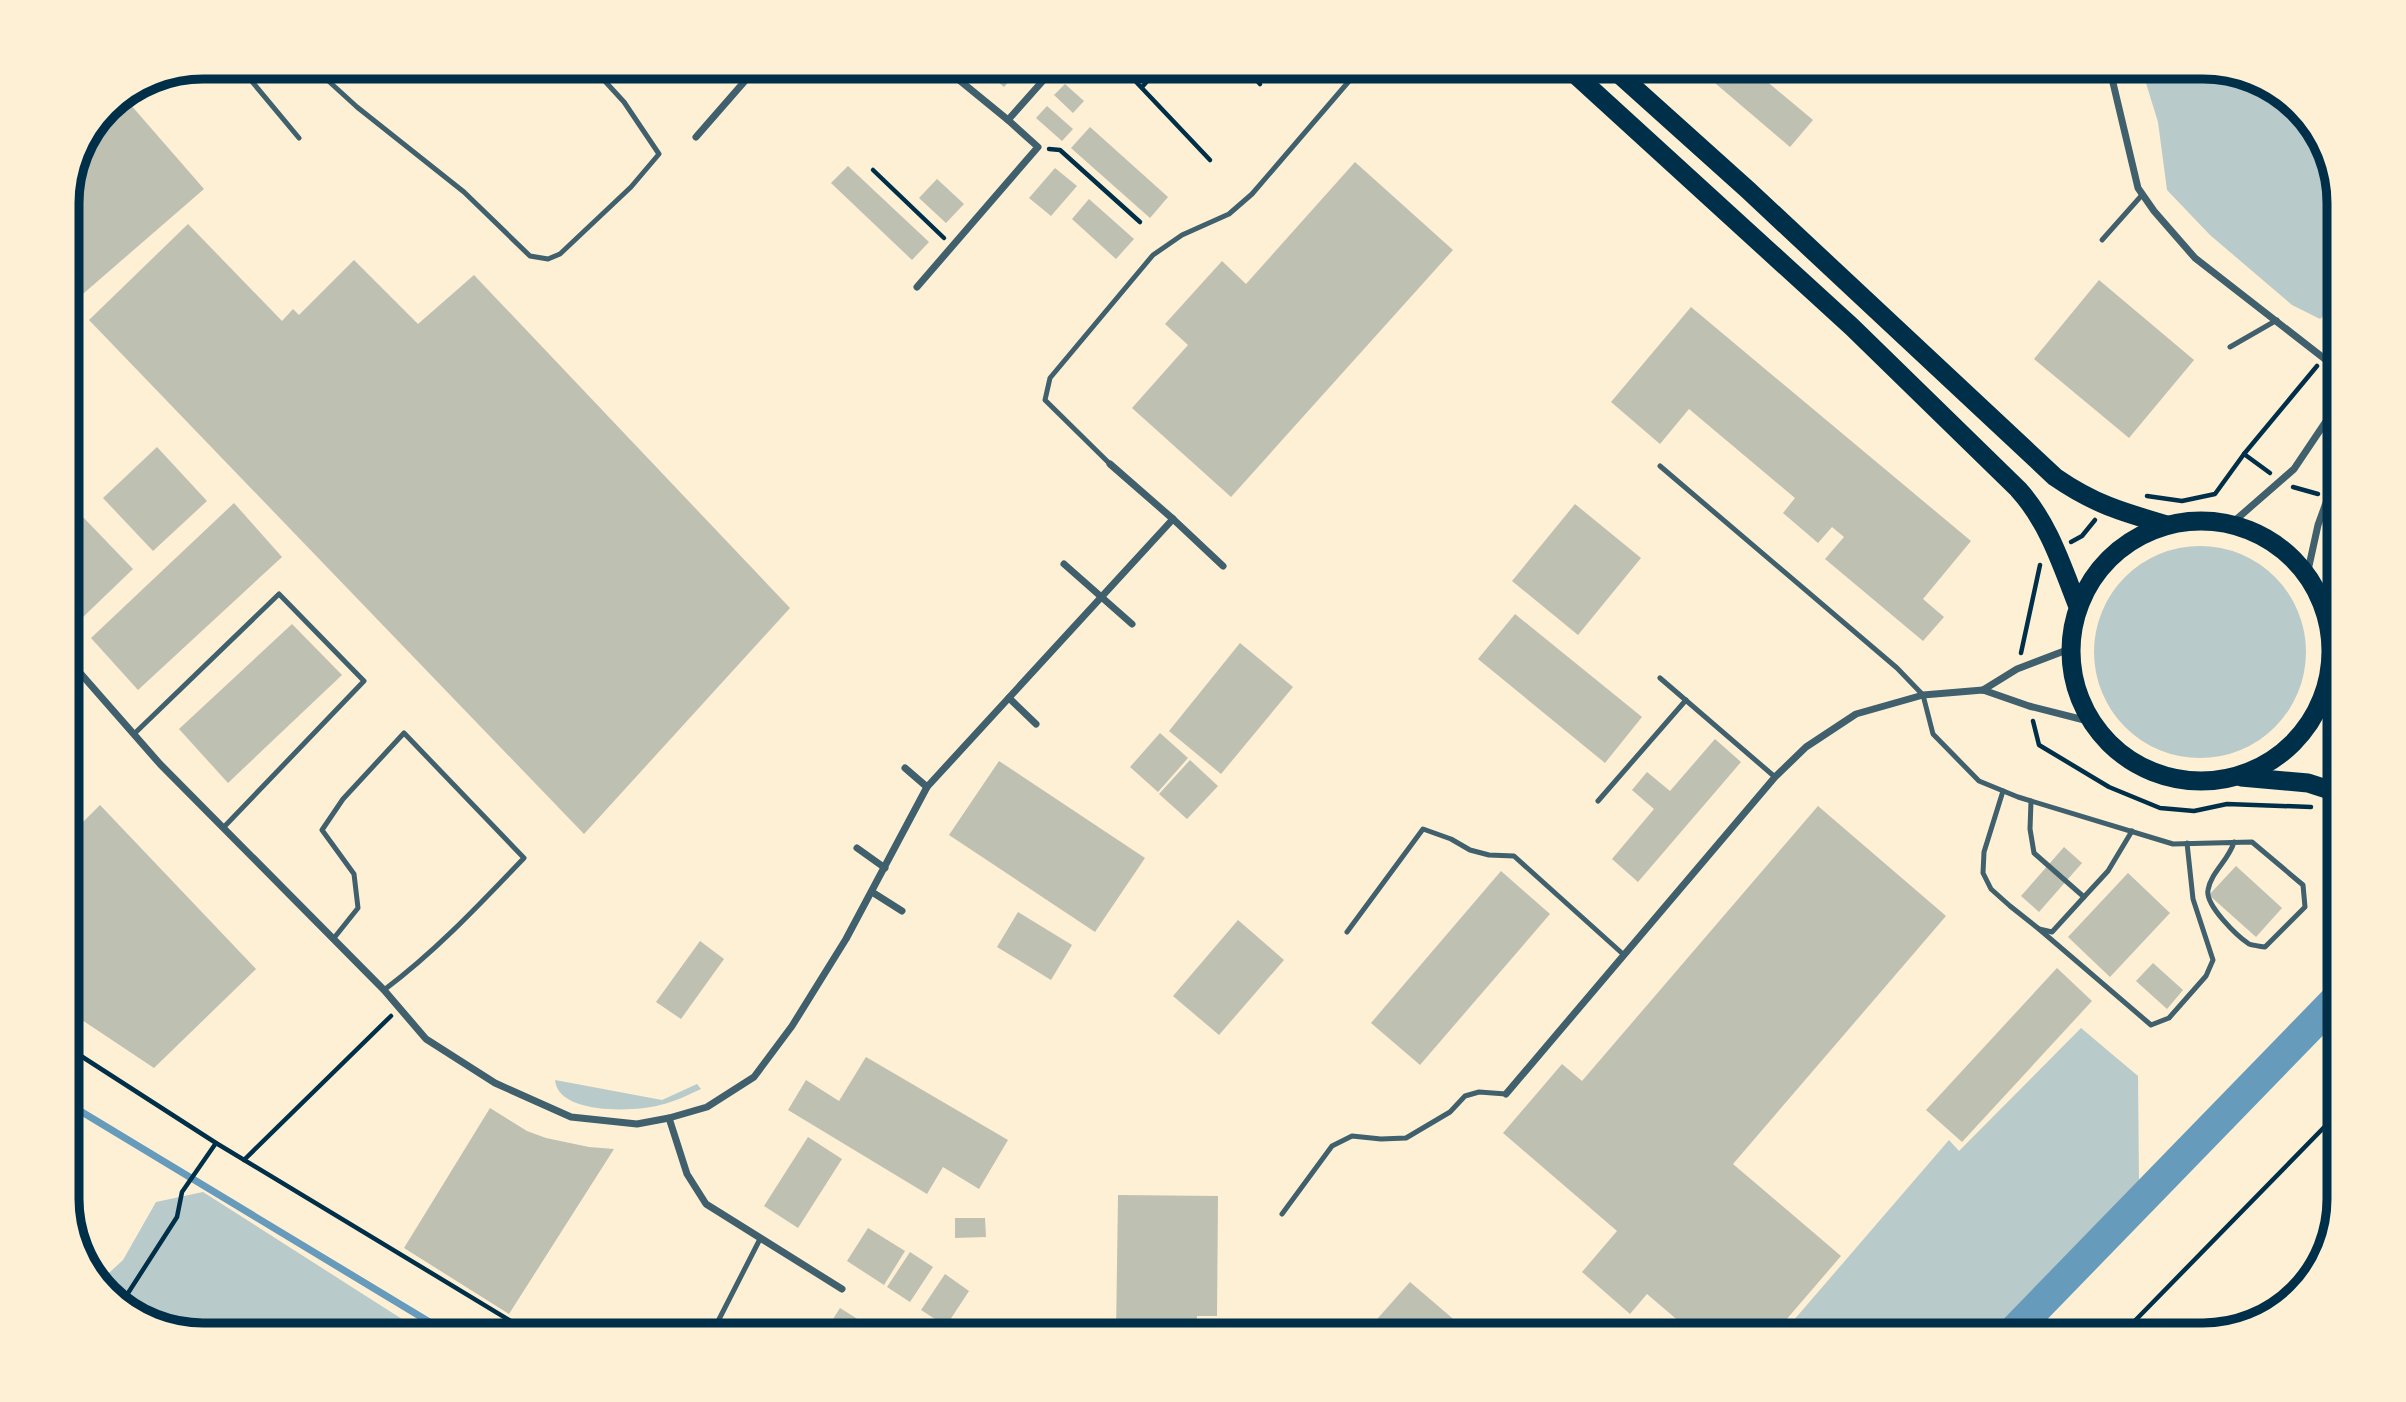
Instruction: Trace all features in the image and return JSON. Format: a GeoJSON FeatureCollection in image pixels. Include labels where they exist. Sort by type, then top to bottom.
{"type":"FeatureCollection","features":[{"type":"Feature","properties":{"kind":"highway"},"geometry":{"type":"LineString","coordinates":[[1580,79],[1852,327],[2018,489],[2033,505],[2056,549],[2077,604]]}},
{"type":"Feature","properties":{"kind":"highway"},"geometry":{"type":"LineString","coordinates":[[1624,79],[1748,190],[2055,477],[2079,494],[2108,508],[2167,525]]}},
{"type":"Feature","properties":{"kind":"highway"},"geometry":{"type":"LineString","coordinates":[[2327,614],[2307,575],[2286,552],[2260,535],[2231,524],[2199,521],[2167,525],[2132,541],[2103,565],[2077,604],[2072,648],[2073,674],[2080,699],[2092,722],[2112,746],[2136,765],[2156,774],[2202,782],[2240,777],[2308,783],[2327,789]]}},
{"type":"Feature","properties":{"kind":"highway"},"geometry":{"type":"LineString","coordinates":[[2240,777],[2276,759],[2305,732],[2327,690]]}},
{"type":"Feature","properties":{"kind":"street"},"geometry":{"type":"LineString","coordinates":[[696,136],[746,79]]}},
{"type":"Feature","properties":{"kind":"street"},"geometry":{"type":"LineString","coordinates":[[917,287],[1038,147],[958,79]]}},
{"type":"Feature","properties":{"kind":"street"},"geometry":{"type":"LineString","coordinates":[[1008,120],[1044,79]]}},
{"type":"Feature","properties":{"kind":"street"},"geometry":{"type":"LineString","coordinates":[[2112,79],[2137,188],[2154,211],[2195,258],[2327,360]]}},
{"type":"Feature","properties":{"kind":"street"},"geometry":{"type":"LineString","coordinates":[[2231,524],[2294,469],[2327,420]]}},
{"type":"Feature","properties":{"kind":"street"},"geometry":{"type":"LineString","coordinates":[[1111,464],[1223,566]]}},
{"type":"Feature","properties":{"kind":"street"},"geometry":{"type":"LineString","coordinates":[[2307,575],[2318,525],[2327,500]]}},
{"type":"Feature","properties":{"kind":"street"},"geometry":{"type":"LineString","coordinates":[[79,672],[160,765],[334,938],[426,1039],[495,1083],[571,1117],[637,1124],[707,1107],[754,1077],[792,1027],[846,939],[927,787],[1173,519]]}},
{"type":"Feature","properties":{"kind":"street"},"geometry":{"type":"LineString","coordinates":[[1064,564],[1132,624]]}},
{"type":"Feature","properties":{"kind":"street"},"geometry":{"type":"LineString","coordinates":[[1983,690],[2017,669],[2072,648]]}},
{"type":"Feature","properties":{"kind":"street"},"geometry":{"type":"LineString","coordinates":[[1506,1094],[1775,777],[1807,747],[1856,714],[1923,695],[1983,690],[2029,706],[2092,722]]}},
{"type":"Feature","properties":{"kind":"street"},"geometry":{"type":"LineString","coordinates":[[1009,698],[1036,724]]}},
{"type":"Feature","properties":{"kind":"street"},"geometry":{"type":"LineString","coordinates":[[905,768],[927,787]]}},
{"type":"Feature","properties":{"kind":"street"},"geometry":{"type":"LineString","coordinates":[[857,848],[885,868]]}},
{"type":"Feature","properties":{"kind":"street"},"geometry":{"type":"LineString","coordinates":[[872,892],[902,911]]}},
{"type":"Feature","properties":{"kind":"street"},"geometry":{"type":"LineString","coordinates":[[669,1118],[687,1174],[706,1204],[842,1289]]}},
{"type":"Feature","properties":{"kind":"lane"},"geometry":{"type":"LineString","coordinates":[[250,79],[299,138]]}},
{"type":"Feature","properties":{"kind":"lane"},"geometry":{"type":"LineString","coordinates":[[326,79],[357,107],[464,192],[530,256],[548,259],[561,254],[631,187],[659,154],[624,102],[603,79]]}},
{"type":"Feature","properties":{"kind":"lane"},"geometry":{"type":"LineString","coordinates":[[1111,464],[1045,400],[1050,378],[1153,254],[1182,235],[1229,214],[1252,194],[1351,79]]}},
{"type":"Feature","properties":{"kind":"lane"},"geometry":{"type":"LineString","coordinates":[[2102,240],[2142,195]]}},
{"type":"Feature","properties":{"kind":"lane"},"geometry":{"type":"LineString","coordinates":[[2230,347],[2277,320]]}},
{"type":"Feature","properties":{"kind":"lane"},"geometry":{"type":"LineString","coordinates":[[1660,466],[1897,668],[1923,695],[1933,734],[1979,781],[2173,844],[2234,842],[2252,842],[2303,885],[2305,901],[2305,906],[2265,947],[2251,945],[2210,904],[2207,891],[2215,873],[2230,854],[2234,842]]}},
{"type":"Feature","properties":{"kind":"lane"},"geometry":{"type":"LineString","coordinates":[[134,734],[279,594],[364,681],[223,828]]}},
{"type":"Feature","properties":{"kind":"lane"},"geometry":{"type":"LineString","coordinates":[[1660,678],[1775,777]]}},
{"type":"Feature","properties":{"kind":"lane"},"geometry":{"type":"LineString","coordinates":[[1598,801],[1686,700]]}},
{"type":"Feature","properties":{"kind":"lane"},"geometry":{"type":"LineString","coordinates":[[334,938],[358,908],[354,874],[322,830],[343,799],[404,733],[524,858],[460,925],[415,967],[384,990]]}},
{"type":"Feature","properties":{"kind":"lane"},"geometry":{"type":"LineString","coordinates":[[2003,791],[1984,852],[1983,873],[1991,889],[2151,1026],[2169,1018],[2206,976],[2213,960],[2193,899],[2187,844]]}},
{"type":"Feature","properties":{"kind":"lane"},"geometry":{"type":"LineString","coordinates":[[2031,800],[2030,829],[2034,853],[2084,897]]}},
{"type":"Feature","properties":{"kind":"lane"},"geometry":{"type":"LineString","coordinates":[[1346,932],[1423,829],[1451,839],[1470,850],[1489,855],[1514,856],[1624,954]]}},
{"type":"Feature","properties":{"kind":"lane"},"geometry":{"type":"LineString","coordinates":[[2039,929],[2052,932],[2108,870],[2132,831]]}},
{"type":"Feature","properties":{"kind":"lane"},"geometry":{"type":"LineString","coordinates":[[1282,1214],[1332,1146],[1352,1136],[1406,1138],[1450,1112],[1465,1096],[1479,1092],[1506,1094]]}},
{"type":"Feature","properties":{"kind":"lane"},"geometry":{"type":"LineString","coordinates":[[717,1323],[760,1239]]}},
{"type":"Feature","properties":{"kind":"path"},"geometry":{"type":"LineString","coordinates":[[1134,79],[1210,160]]}},
{"type":"Feature","properties":{"kind":"path"},"geometry":{"type":"LineString","coordinates":[[1142,87],[1149,79]]}},
{"type":"Feature","properties":{"kind":"path"},"geometry":{"type":"LineString","coordinates":[[1256,79],[1260,84]]}},
{"type":"Feature","properties":{"kind":"path"},"geometry":{"type":"LineString","coordinates":[[1038,147],[1060,150],[1140,222]]}},
{"type":"Feature","properties":{"kind":"path"},"geometry":{"type":"LineString","coordinates":[[873,170],[953,245]]}},
{"type":"Feature","properties":{"kind":"path"},"geometry":{"type":"LineString","coordinates":[[2145,496],[2182,501],[2215,494],[2244,454],[2327,353]]}},
{"type":"Feature","properties":{"kind":"path"},"geometry":{"type":"LineString","coordinates":[[2017,669],[2043,550],[2056,549],[2082,536],[2108,508]]}},
{"type":"Feature","properties":{"kind":"path"},"geometry":{"type":"LineString","coordinates":[[2029,706],[2039,745],[2109,787],[2160,808],[2194,811],[2227,804],[2324,809]]}},
{"type":"Feature","properties":{"kind":"path"},"geometry":{"type":"LineString","coordinates":[[244,1160],[399,1007]]}},
{"type":"Feature","properties":{"kind":"path"},"geometry":{"type":"LineString","coordinates":[[79,1055],[216,1143],[514,1323]]}},
{"type":"Feature","properties":{"kind":"path"},"geometry":{"type":"LineString","coordinates":[[2132,1323],[2327,1124]]}},
{"type":"Feature","properties":{"kind":"path"},"geometry":{"type":"LineString","coordinates":[[126,1297],[177,1217],[181,1192],[216,1143]]}},
{"type":"Feature","properties":{"kind":"shaded area"},"geometry":{"type":"Polygon","coordinates":[[[2145,79],[2203,79],[2235,83],[2265,95],[2296,121],[2314,148],[2325,179],[2327,313],[2320,319],[2292,305],[2210,235],[2167,190],[2158,122],[2145,79]]]}},
{"type":"Feature","properties":{"kind":"shaded area"},"geometry":{"type":"Polygon","coordinates":[[[2200,546],[2221,548],[2240,554],[2275,577],[2298,612],[2304,631],[2304,673],[2298,692],[2275,727],[2240,750],[2221,756],[2200,758],[2179,756],[2160,750],[2125,727],[2102,692],[2096,673],[2094,652],[2096,631],[2102,612],[2125,577],[2160,554],[2179,548],[2200,546]]]}},
{"type":"Feature","properties":{"kind":"shaded area"},"geometry":{"type":"Polygon","coordinates":[[[2081,1028],[2138,1076],[2139,1181],[2000,1323],[1791,1323],[1949,1140],[1959,1151],[2081,1028]]]}},
{"type":"Feature","properties":{"kind":"shaded area"},"geometry":{"type":"Polygon","coordinates":[[[555,1080],[662,1100],[697,1084],[701,1089],[660,1105],[633,1109],[599,1108],[569,1100],[559,1091],[555,1080]]]}},
{"type":"Feature","properties":{"kind":"shaded area"},"geometry":{"type":"Polygon","coordinates":[[[203,1192],[408,1323],[203,1323],[171,1319],[141,1307],[127,1298],[105,1276],[123,1260],[156,1202],[203,1192]]]}},
{"type":"Feature","properties":{"kind":"water"},"geometry":{"type":"Polygon","coordinates":[[[2327,986],[2327,1031],[2044,1323],[2000,1323],[2327,986]]]}},
{"type":"Feature","properties":{"kind":"building"},"geometry":{"type":"Polygon","coordinates":[[[994,79],[1011,79],[1004,87],[994,79]]]}},
{"type":"Feature","properties":{"kind":"building"},"geometry":{"type":"Polygon","coordinates":[[[1710,79],[1764,79],[1813,120],[1790,147],[1710,79]]]}},
{"type":"Feature","properties":{"kind":"building"},"geometry":{"type":"Polygon","coordinates":[[[1065,84],[1084,101],[1073,113],[1054,95],[1065,84]]]}},
{"type":"Feature","properties":{"kind":"building"},"geometry":{"type":"Polygon","coordinates":[[[129,103],[204,189],[79,297],[79,195],[83,171],[95,141],[115,115],[129,103]]]}},
{"type":"Feature","properties":{"kind":"building"},"geometry":{"type":"Polygon","coordinates":[[[1047,106],[1073,129],[1062,141],[1036,118],[1047,106]]]}},
{"type":"Feature","properties":{"kind":"building"},"geometry":{"type":"Polygon","coordinates":[[[1090,127],[1168,197],[1150,218],[1071,148],[1090,127]]]}},
{"type":"Feature","properties":{"kind":"building"},"geometry":{"type":"Polygon","coordinates":[[[1355,162],[1453,250],[1231,497],[1132,408],[1188,345],[1165,324],[1222,261],[1246,284],[1355,162]]]}},
{"type":"Feature","properties":{"kind":"building"},"geometry":{"type":"Polygon","coordinates":[[[848,166],[929,242],[912,260],[831,183],[848,166]]]}},
{"type":"Feature","properties":{"kind":"building"},"geometry":{"type":"Polygon","coordinates":[[[1055,168],[1077,186],[1051,216],[1029,198],[1055,168]]]}},
{"type":"Feature","properties":{"kind":"building"},"geometry":{"type":"Polygon","coordinates":[[[937,179],[964,204],[946,223],[919,198],[937,179]]]}},
{"type":"Feature","properties":{"kind":"building"},"geometry":{"type":"Polygon","coordinates":[[[1089,199],[1134,239],[1116,259],[1072,219],[1089,199]]]}},
{"type":"Feature","properties":{"kind":"building"},"geometry":{"type":"Polygon","coordinates":[[[188,224],[282,321],[293,309],[299,315],[354,260],[418,324],[474,275],[790,608],[584,834],[89,320],[188,224]]]}},
{"type":"Feature","properties":{"kind":"building"},"geometry":{"type":"Polygon","coordinates":[[[2099,280],[2194,360],[2129,438],[2034,359],[2099,280]]]}},
{"type":"Feature","properties":{"kind":"building"},"geometry":{"type":"Polygon","coordinates":[[[1691,307],[1971,541],[1923,599],[1944,617],[1923,641],[1825,559],[1844,537],[1832,527],[1818,543],[1783,513],[1795,498],[1689,409],[1660,444],[1611,402],[1691,307]]]}},
{"type":"Feature","properties":{"kind":"building"},"geometry":{"type":"Polygon","coordinates":[[[157,447],[207,501],[153,551],[103,498],[157,447]]]}},
{"type":"Feature","properties":{"kind":"building"},"geometry":{"type":"Polygon","coordinates":[[[234,503],[282,557],[138,690],[91,638],[234,503]]]}},
{"type":"Feature","properties":{"kind":"building"},"geometry":{"type":"Polygon","coordinates":[[[1575,504],[1641,558],[1578,635],[1512,581],[1575,504]]]}},
{"type":"Feature","properties":{"kind":"building"},"geometry":{"type":"Polygon","coordinates":[[[82,516],[133,569],[81,619],[79,617],[79,519],[82,516]]]}},
{"type":"Feature","properties":{"kind":"building"},"geometry":{"type":"Polygon","coordinates":[[[1515,614],[1642,717],[1605,763],[1478,659],[1515,614]]]}},
{"type":"Feature","properties":{"kind":"building"},"geometry":{"type":"Polygon","coordinates":[[[292,624],[342,675],[228,783],[179,729],[292,624]]]}},
{"type":"Feature","properties":{"kind":"building"},"geometry":{"type":"Polygon","coordinates":[[[1240,643],[1293,687],[1221,774],[1169,731],[1240,643]]]}},
{"type":"Feature","properties":{"kind":"building"},"geometry":{"type":"Polygon","coordinates":[[[1160,733],[1188,758],[1158,792],[1130,767],[1160,733]]]}},
{"type":"Feature","properties":{"kind":"building"},"geometry":{"type":"Polygon","coordinates":[[[1715,739],[1741,762],[1638,882],[1612,859],[1654,809],[1632,790],[1647,772],[1670,791],[1715,739]]]}},
{"type":"Feature","properties":{"kind":"building"},"geometry":{"type":"Polygon","coordinates":[[[1190,760],[1218,786],[1187,819],[1159,794],[1190,760]]]}},
{"type":"Feature","properties":{"kind":"building"},"geometry":{"type":"Polygon","coordinates":[[[999,761],[1145,858],[1095,932],[949,835],[999,761]]]}},
{"type":"Feature","properties":{"kind":"building"},"geometry":{"type":"Polygon","coordinates":[[[100,805],[256,969],[154,1068],[79,1018],[79,826],[100,805]]]}},
{"type":"Feature","properties":{"kind":"building"},"geometry":{"type":"Polygon","coordinates":[[[1818,806],[1946,916],[1733,1164],[1841,1256],[1783,1323],[1681,1323],[1647,1294],[1630,1314],[1582,1272],[1617,1231],[1503,1133],[1562,1064],[1582,1081],[1818,806]]]}},
{"type":"Feature","properties":{"kind":"building"},"geometry":{"type":"Polygon","coordinates":[[[2064,847],[2082,863],[2039,912],[2021,896],[2064,847]]]}},
{"type":"Feature","properties":{"kind":"building"},"geometry":{"type":"Polygon","coordinates":[[[2236,866],[2282,908],[2256,937],[2209,895],[2236,866]]]}},
{"type":"Feature","properties":{"kind":"building"},"geometry":{"type":"Polygon","coordinates":[[[1501,871],[1550,914],[1420,1065],[1371,1023],[1501,871]]]}},
{"type":"Feature","properties":{"kind":"building"},"geometry":{"type":"Polygon","coordinates":[[[2128,873],[2170,913],[2110,977],[2068,937],[2128,873]]]}},
{"type":"Feature","properties":{"kind":"building"},"geometry":{"type":"Polygon","coordinates":[[[1018,912],[1072,945],[1051,980],[997,947],[1018,912]]]}},
{"type":"Feature","properties":{"kind":"building"},"geometry":{"type":"Polygon","coordinates":[[[1238,920],[1284,960],[1219,1035],[1173,996],[1238,920]]]}},
{"type":"Feature","properties":{"kind":"building"},"geometry":{"type":"Polygon","coordinates":[[[700,941],[724,959],[681,1019],[656,1002],[700,941]]]}},
{"type":"Feature","properties":{"kind":"building"},"geometry":{"type":"Polygon","coordinates":[[[2153,963],[2183,990],[2167,1009],[2136,981],[2153,963]]]}},
{"type":"Feature","properties":{"kind":"building"},"geometry":{"type":"Polygon","coordinates":[[[2057,968],[2092,1001],[1962,1142],[1926,1110],[2057,968]]]}},
{"type":"Feature","properties":{"kind":"building"},"geometry":{"type":"Polygon","coordinates":[[[866,1057],[1008,1140],[979,1189],[943,1167],[927,1194],[788,1110],[806,1080],[839,1101],[866,1057]]]}},
{"type":"Feature","properties":{"kind":"building"},"geometry":{"type":"Polygon","coordinates":[[[490,1108],[527,1131],[546,1138],[614,1149],[509,1314],[404,1248],[490,1108]]]}},
{"type":"Feature","properties":{"kind":"building"},"geometry":{"type":"Polygon","coordinates":[[[808,1137],[842,1159],[798,1228],[764,1206],[808,1137]]]}},
{"type":"Feature","properties":{"kind":"building"},"geometry":{"type":"Polygon","coordinates":[[[1118,1195],[1218,1196],[1217,1316],[1197,1316],[1197,1323],[1116,1323],[1118,1195]]]}},
{"type":"Feature","properties":{"kind":"building"},"geometry":{"type":"Polygon","coordinates":[[[955,1218],[985,1218],[986,1237],[955,1238],[955,1218]]]}},
{"type":"Feature","properties":{"kind":"building"},"geometry":{"type":"Polygon","coordinates":[[[868,1228],[905,1251],[884,1285],[847,1261],[868,1228]]]}},
{"type":"Feature","properties":{"kind":"building"},"geometry":{"type":"Polygon","coordinates":[[[910,1252],[933,1267],[910,1302],[887,1287],[910,1252]]]}},
{"type":"Feature","properties":{"kind":"building"},"geometry":{"type":"Polygon","coordinates":[[[945,1274],[969,1291],[948,1323],[941,1323],[921,1310],[945,1274]]]}},
{"type":"Feature","properties":{"kind":"building"},"geometry":{"type":"Polygon","coordinates":[[[1410,1282],[1458,1323],[1374,1323],[1410,1282]]]}},
{"type":"Feature","properties":{"kind":"building"},"geometry":{"type":"Polygon","coordinates":[[[840,1308],[864,1323],[831,1323],[840,1308]]]}},
{"type":"Feature","properties":{"kind":"waterway"},"geometry":{"type":"LineString","coordinates":[[79,1110],[431,1323]]}}]}
